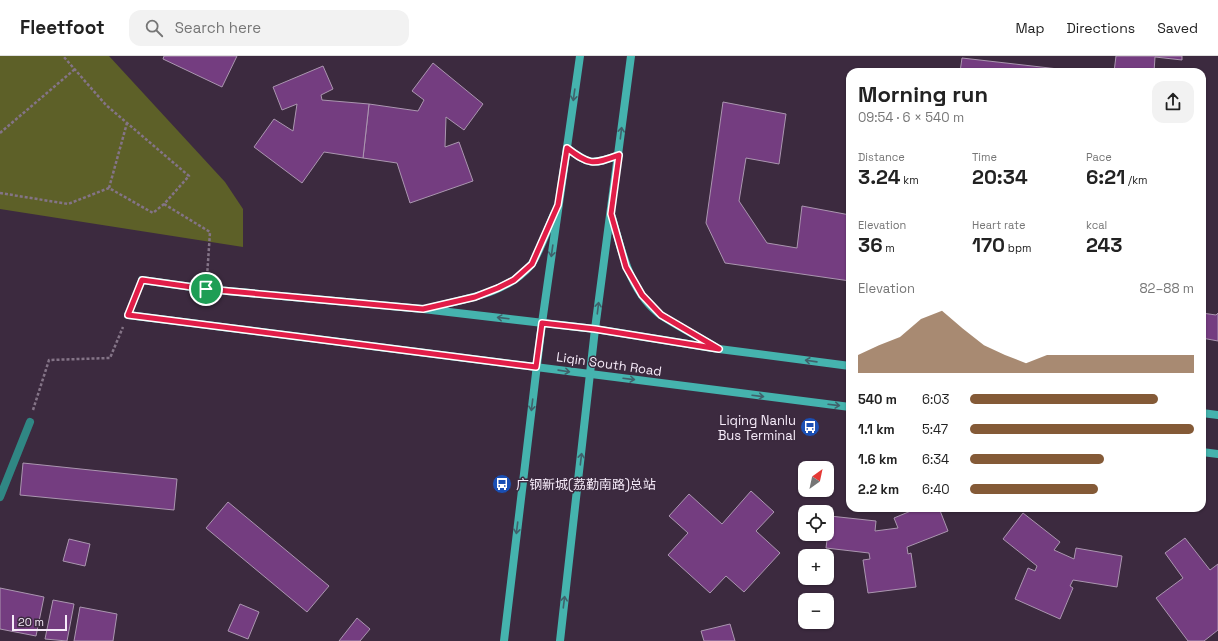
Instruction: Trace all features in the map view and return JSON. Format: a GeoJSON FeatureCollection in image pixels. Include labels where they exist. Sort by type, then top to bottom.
{"type":"FeatureCollection","features":[{"type":"Feature","properties":{"kind":"main road"},"geometry":{"type":"LineString","coordinates":[[504,641],[536,367],[580,56]]}},
{"type":"Feature","properties":{"kind":"main road"},"geometry":{"type":"LineString","coordinates":[[560,641],[595,329],[632,56]]}},
{"type":"Feature","properties":{"kind":"main road"},"geometry":{"type":"LineString","coordinates":[[567,148],[584,160],[598,162],[619,155]]}},
{"type":"Feature","properties":{"kind":"main road"},"geometry":{"type":"LineString","coordinates":[[423,309],[475,297],[514,280],[532,264],[558,205]]}},
{"type":"Feature","properties":{"kind":"main road"},"geometry":{"type":"LineString","coordinates":[[611,214],[626,267],[642,295],[661,315],[719,349]]}},
{"type":"Feature","properties":{"kind":"main road"},"geometry":{"type":"LineString","coordinates":[[142,280],[206,289],[423,309],[595,329],[719,349],[846,365]]}},
{"type":"Feature","properties":{"kind":"main road","name":"Liqin South Road"},"geometry":{"type":"LineString","coordinates":[[128,315],[846,406]]}},
{"type":"Feature","properties":{"kind":"main road"},"geometry":{"type":"LineString","coordinates":[[1206,414],[1218,415]]}},
{"type":"Feature","properties":{"kind":"main road"},"geometry":{"type":"LineString","coordinates":[[1206,452],[1218,454]]}},
{"type":"Feature","properties":{"kind":"street"},"geometry":{"type":"LineString","coordinates":[[0,497],[30,422]]}},
{"type":"Feature","properties":{"kind":"path"},"geometry":{"type":"LineString","coordinates":[[63,56],[106,105],[189,176],[164,204],[153,213],[109,188]]}},
{"type":"Feature","properties":{"kind":"path"},"geometry":{"type":"LineString","coordinates":[[0,133],[75,69]]}},
{"type":"Feature","properties":{"kind":"path"},"geometry":{"type":"LineString","coordinates":[[109,188],[127,124]]}},
{"type":"Feature","properties":{"kind":"path"},"geometry":{"type":"LineString","coordinates":[[0,193],[68,204],[109,188]]}},
{"type":"Feature","properties":{"kind":"path"},"geometry":{"type":"LineString","coordinates":[[164,204],[210,232],[206,289]]}},
{"type":"Feature","properties":{"kind":"path"},"geometry":{"type":"LineString","coordinates":[[30,422],[49,360],[110,358],[142,280]]}},
{"type":"Feature","properties":{"kind":"green space"},"geometry":{"type":"Polygon","coordinates":[[[0,56],[109,56],[225,182],[243,209],[243,247],[0,209],[0,56]]]}},
{"type":"Feature","properties":{"kind":"building"},"geometry":{"type":"Polygon","coordinates":[[[164,56],[237,56],[222,87],[163,59],[164,56]]]}},
{"type":"Feature","properties":{"kind":"building"},"geometry":{"type":"Polygon","coordinates":[[[1116,56],[1182,56],[1182,60],[1155,57],[1154,68],[1114,68],[1116,56]]]}},
{"type":"Feature","properties":{"kind":"building"},"geometry":{"type":"Polygon","coordinates":[[[962,58],[1050,68],[961,68],[962,58]]]}},
{"type":"Feature","properties":{"kind":"building"},"geometry":{"type":"Polygon","coordinates":[[[433,63],[483,104],[464,130],[446,117],[445,147],[459,142],[473,181],[410,203],[397,163],[363,158],[369,104],[418,111],[424,100],[412,91],[433,63]]]}},
{"type":"Feature","properties":{"kind":"building"},"geometry":{"type":"Polygon","coordinates":[[[323,66],[333,89],[321,95],[322,100],[369,104],[363,158],[324,152],[302,183],[254,147],[274,119],[293,131],[297,104],[282,110],[273,87],[323,66]]]}},
{"type":"Feature","properties":{"kind":"building"},"geometry":{"type":"Polygon","coordinates":[[[723,102],[786,114],[779,164],[746,158],[739,201],[767,243],[797,248],[802,206],[846,214],[846,280],[725,263],[706,223],[723,102]]]}},
{"type":"Feature","properties":{"kind":"building"},"geometry":{"type":"Polygon","coordinates":[[[1218,313],[1218,341],[1206,339],[1206,314],[1216,315],[1218,313]]]}},
{"type":"Feature","properties":{"kind":"building"},"geometry":{"type":"Polygon","coordinates":[[[23,463],[177,479],[174,510],[20,495],[23,463]]]}},
{"type":"Feature","properties":{"kind":"building"},"geometry":{"type":"Polygon","coordinates":[[[751,491],[774,512],[756,531],[780,553],[744,592],[726,576],[710,593],[668,555],[688,533],[669,516],[689,494],[722,524],[751,491]]]}},
{"type":"Feature","properties":{"kind":"building"},"geometry":{"type":"Polygon","coordinates":[[[228,502],[329,586],[307,612],[206,528],[228,502]]]}},
{"type":"Feature","properties":{"kind":"building"},"geometry":{"type":"Polygon","coordinates":[[[908,512],[941,512],[948,531],[907,547],[908,554],[911,553],[916,587],[868,593],[863,560],[870,559],[869,553],[826,548],[827,541],[834,541],[834,516],[876,521],[875,531],[898,528],[894,518],[908,512]]]}},
{"type":"Feature","properties":{"kind":"building"},"geometry":{"type":"Polygon","coordinates":[[[1023,513],[1060,542],[1054,550],[1074,559],[1076,548],[1122,556],[1117,587],[1073,580],[1070,586],[1073,588],[1060,619],[1015,599],[1028,568],[1035,571],[1037,566],[1003,539],[1023,513]]]}},
{"type":"Feature","properties":{"kind":"building"},"geometry":{"type":"Polygon","coordinates":[[[1185,538],[1210,570],[1218,564],[1218,630],[1204,641],[1188,641],[1156,598],[1183,578],[1165,553],[1185,538]]]}},
{"type":"Feature","properties":{"kind":"building"},"geometry":{"type":"Polygon","coordinates":[[[69,539],[90,544],[85,566],[63,561],[69,539]]]}},
{"type":"Feature","properties":{"kind":"building"},"geometry":{"type":"Polygon","coordinates":[[[0,588],[44,597],[36,636],[0,629],[0,588]]]}},
{"type":"Feature","properties":{"kind":"building"},"geometry":{"type":"Polygon","coordinates":[[[53,600],[74,604],[67,641],[45,639],[53,600]]]}},
{"type":"Feature","properties":{"kind":"building"},"geometry":{"type":"Polygon","coordinates":[[[240,604],[259,612],[248,639],[228,631],[240,604]]]}},
{"type":"Feature","properties":{"kind":"building"},"geometry":{"type":"Polygon","coordinates":[[[80,607],[117,614],[113,641],[74,641],[80,607]]]}},
{"type":"Feature","properties":{"kind":"building"},"geometry":{"type":"Polygon","coordinates":[[[357,618],[370,629],[360,641],[339,641],[357,618]]]}},
{"type":"Feature","properties":{"kind":"building"},"geometry":{"type":"Polygon","coordinates":[[[730,624],[735,641],[704,641],[701,631],[730,624]]]}},
{"type":"Feature","properties":{"kind":"place","name":"Liqing Nanlu Bus Terminal"},"geometry":{"type":"Point","coordinates":[810,427]}},
{"type":"Feature","properties":{"kind":"place","name":"广钢新城(荔勤南路)总站"},"geometry":{"type":"Point","coordinates":[502,484]}},
{"type":"Feature","properties":{"kind":"route"},"geometry":{"type":"LineString","coordinates":[[567,148],[584,160],[598,162],[619,155],[611,214],[626,267],[642,295],[661,315],[719,349],[595,329],[542,323],[536,367],[128,315],[142,280],[206,289],[423,309],[475,297],[514,280],[532,264],[558,205],[567,148]]}}]}
